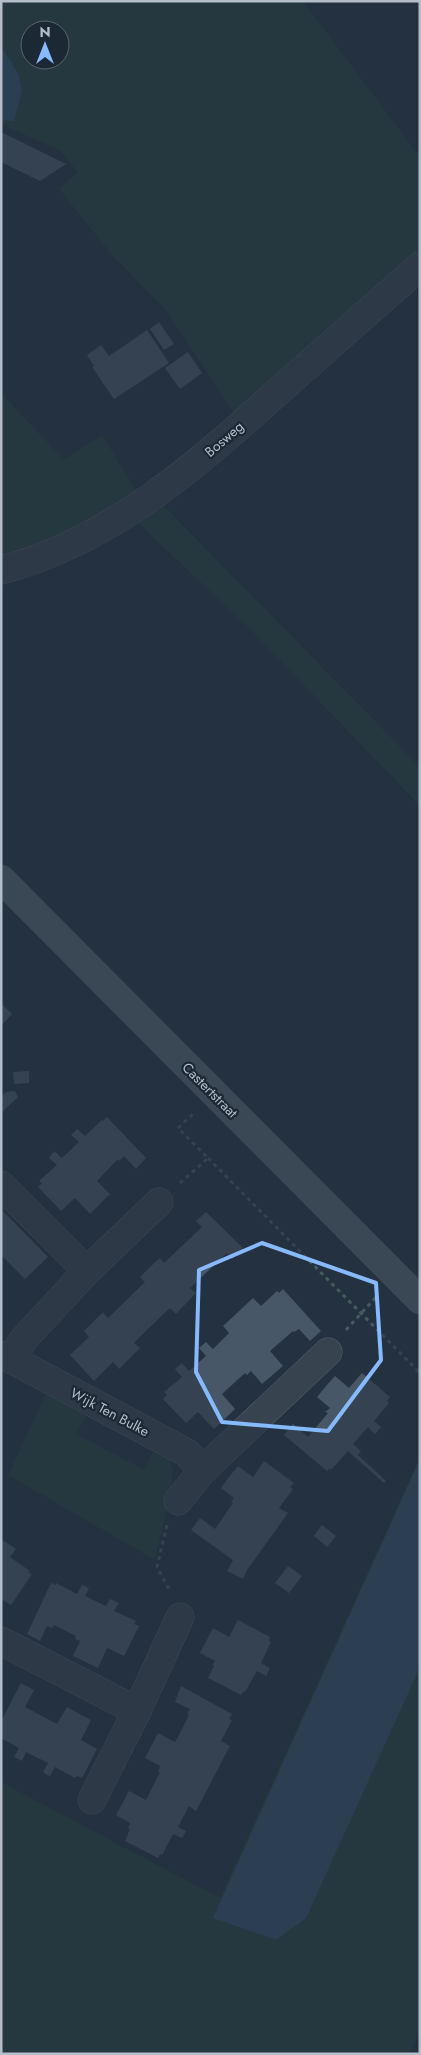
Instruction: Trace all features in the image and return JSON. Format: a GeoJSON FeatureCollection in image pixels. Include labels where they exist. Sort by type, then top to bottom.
{"type":"FeatureCollection","features":[{"type":"Feature","properties":{"kind":"main road","name":"Castertstraat"},"geometry":{"type":"LineString","coordinates":[[1,879],[420,1300]]}},
{"type":"Feature","properties":{"kind":"street","name":"Bosweg"},"geometry":{"type":"LineString","coordinates":[[1,570],[23,564],[81,541],[152,497],[212,450],[420,266]]}},
{"type":"Feature","properties":{"kind":"street"},"geometry":{"type":"LineString","coordinates":[[1,1185],[87,1270]]}},
{"type":"Feature","properties":{"kind":"street","name":"Wijk Ten Bulke"},"geometry":{"type":"LineString","coordinates":[[159,1202],[87,1270],[7,1357],[186,1453],[203,1470]]}},
{"type":"Feature","properties":{"kind":"street"},"geometry":{"type":"LineString","coordinates":[[178,1502],[203,1470],[328,1352]]}},
{"type":"Feature","properties":{"kind":"street"},"geometry":{"type":"LineString","coordinates":[[92,1800],[137,1711],[180,1617]]}},
{"type":"Feature","properties":{"kind":"street"},"geometry":{"type":"LineString","coordinates":[[1,1641],[137,1711]]}},
{"type":"Feature","properties":{"kind":"path"},"geometry":{"type":"LineString","coordinates":[[214,1094],[178,1128],[420,1373]]}},
{"type":"Feature","properties":{"kind":"path"},"geometry":{"type":"LineString","coordinates":[[159,1202],[208,1158]]}},
{"type":"Feature","properties":{"kind":"path"},"geometry":{"type":"LineString","coordinates":[[328,1352],[395,1275]]}},
{"type":"Feature","properties":{"kind":"path"},"geometry":{"type":"LineString","coordinates":[[178,1502],[165,1530],[157,1567],[173,1597],[180,1617]]}},
{"type":"Feature","properties":{"kind":"highlighted area"},"geometry":{"type":"Polygon","coordinates":[[[262,1243],[376,1283],[381,1360],[328,1431],[222,1422],[196,1372],[199,1270],[262,1243]]]}},
{"type":"Feature","properties":{"kind":"green space"},"geometry":{"type":"Polygon","coordinates":[[[1,1],[303,1],[420,157],[420,250],[253,399],[234,413],[165,309],[113,256],[59,189],[78,172],[59,150],[1,124],[1,1]]]}},
{"type":"Feature","properties":{"kind":"green space"},"geometry":{"type":"Polygon","coordinates":[[[1,393],[64,460],[102,435],[139,496],[93,526],[1,561],[1,393]]]}},
{"type":"Feature","properties":{"kind":"green space"},"geometry":{"type":"Polygon","coordinates":[[[161,503],[420,767],[420,806],[251,630],[134,519],[161,503]]]}},
{"type":"Feature","properties":{"kind":"green space"},"geometry":{"type":"Polygon","coordinates":[[[46,1394],[86,1416],[76,1434],[144,1470],[153,1452],[169,1459],[173,1470],[172,1484],[155,1560],[8,1475],[46,1394]]]}},
{"type":"Feature","properties":{"kind":"green space"},"geometry":{"type":"Polygon","coordinates":[[[420,1457],[420,2031],[409,2054],[1,2054],[1,1782],[220,1898],[420,1457]]]}},
{"type":"Feature","properties":{"kind":"water"},"geometry":{"type":"Polygon","coordinates":[[[1,47],[18,73],[22,90],[14,121],[1,120],[1,47]]]}},
{"type":"Feature","properties":{"kind":"water"},"geometry":{"type":"Polygon","coordinates":[[[420,1459],[420,1667],[306,1918],[276,1940],[213,1918],[420,1459]]]}},
{"type":"Feature","properties":{"kind":"building"},"geometry":{"type":"Polygon","coordinates":[[[1,132],[66,164],[40,181],[1,162],[1,132]]]}},
{"type":"Feature","properties":{"kind":"building"},"geometry":{"type":"Polygon","coordinates":[[[159,322],[174,344],[164,350],[150,329],[159,322]]]}},
{"type":"Feature","properties":{"kind":"building"},"geometry":{"type":"Polygon","coordinates":[[[147,330],[169,363],[114,399],[92,367],[94,366],[87,355],[101,345],[109,356],[147,330]]]}},
{"type":"Feature","properties":{"kind":"building"},"geometry":{"type":"Polygon","coordinates":[[[188,352],[202,373],[180,389],[165,368],[188,352]]]}},
{"type":"Feature","properties":{"kind":"building"},"geometry":{"type":"Polygon","coordinates":[[[1,1003],[12,1014],[1,1026],[1,1003]]]}},
{"type":"Feature","properties":{"kind":"building"},"geometry":{"type":"Polygon","coordinates":[[[29,1071],[29,1083],[14,1084],[13,1072],[29,1071]]]}},
{"type":"Feature","properties":{"kind":"building"},"geometry":{"type":"Polygon","coordinates":[[[15,1091],[18,1097],[1,1113],[1,1106],[4,1104],[1,1102],[1,1097],[6,1092],[15,1091]]]}},
{"type":"Feature","properties":{"kind":"building"},"geometry":{"type":"Polygon","coordinates":[[[107,1117],[146,1158],[136,1169],[124,1156],[119,1161],[118,1159],[97,1181],[110,1194],[90,1214],[75,1198],[61,1211],[38,1187],[42,1183],[39,1181],[57,1165],[49,1158],[54,1151],[62,1158],[79,1142],[71,1135],[77,1129],[85,1136],[107,1117]]]}},
{"type":"Feature","properties":{"kind":"building"},"geometry":{"type":"Polygon","coordinates":[[[1,1209],[48,1257],[25,1279],[1,1255],[1,1209]]]}},
{"type":"Feature","properties":{"kind":"building"},"geometry":{"type":"Polygon","coordinates":[[[206,1212],[243,1248],[232,1259],[227,1253],[190,1288],[196,1293],[176,1314],[170,1308],[151,1326],[134,1343],[140,1348],[119,1369],[113,1362],[94,1381],[70,1355],[89,1337],[84,1331],[103,1312],[108,1318],[145,1282],[140,1277],[151,1266],[160,1258],[164,1263],[202,1227],[196,1221],[206,1212]]]}},
{"type":"Feature","properties":{"kind":"building"},"geometry":{"type":"Polygon","coordinates":[[[283,1289],[321,1331],[310,1341],[299,1329],[293,1331],[270,1351],[283,1366],[262,1384],[251,1371],[247,1375],[245,1373],[222,1394],[235,1409],[214,1429],[198,1412],[186,1423],[163,1399],[167,1395],[164,1392],[182,1377],[175,1369],[182,1363],[189,1371],[206,1356],[199,1348],[206,1342],[213,1349],[229,1333],[223,1326],[253,1298],[261,1306],[277,1291],[279,1293],[283,1289]]]}},
{"type":"Feature","properties":{"kind":"building"},"geometry":{"type":"Polygon","coordinates":[[[362,1373],[390,1397],[387,1401],[389,1403],[374,1421],[381,1427],[375,1434],[368,1427],[353,1444],[361,1451],[358,1455],[386,1481],[384,1483],[348,1451],[331,1470],[330,1468],[327,1471],[284,1435],[293,1424],[308,1437],[328,1413],[325,1412],[330,1408],[317,1397],[326,1386],[335,1376],[349,1388],[362,1373]]]}},
{"type":"Feature","properties":{"kind":"building"},"geometry":{"type":"Polygon","coordinates":[[[264,1461],[294,1483],[290,1487],[293,1489],[279,1508],[288,1513],[247,1570],[243,1579],[227,1571],[233,1560],[191,1530],[200,1518],[215,1529],[233,1503],[231,1502],[234,1498],[221,1488],[238,1466],[253,1477],[264,1461]]]}},
{"type":"Feature","properties":{"kind":"building"},"geometry":{"type":"Polygon","coordinates":[[[322,1525],[336,1536],[327,1547],[314,1536],[322,1525]]]}},
{"type":"Feature","properties":{"kind":"building"},"geometry":{"type":"Polygon","coordinates":[[[1,1539],[16,1549],[10,1557],[32,1574],[11,1605],[1,1599],[1,1539]]]}},
{"type":"Feature","properties":{"kind":"building"},"geometry":{"type":"Polygon","coordinates":[[[288,1566],[302,1576],[289,1593],[275,1583],[288,1566]]]}},
{"type":"Feature","properties":{"kind":"building"},"geometry":{"type":"Polygon","coordinates":[[[51,1583],[56,1585],[56,1583],[77,1594],[82,1585],[89,1588],[85,1596],[106,1606],[110,1599],[119,1603],[114,1611],[136,1621],[134,1624],[139,1626],[124,1656],[107,1648],[98,1668],[73,1656],[80,1641],[75,1639],[76,1636],[54,1625],[52,1628],[47,1626],[40,1641],[27,1634],[51,1583]]]}},
{"type":"Feature","properties":{"kind":"building"},"geometry":{"type":"Polygon","coordinates":[[[238,1620],[270,1637],[269,1641],[271,1642],[261,1663],[270,1668],[266,1676],[257,1671],[245,1692],[241,1695],[208,1678],[215,1661],[200,1653],[213,1628],[229,1637],[238,1620]]]}},
{"type":"Feature","properties":{"kind":"building"},"geometry":{"type":"Polygon","coordinates":[[[21,1683],[34,1690],[25,1707],[57,1724],[67,1707],[91,1720],[81,1740],[97,1749],[82,1778],[77,1776],[75,1778],[55,1767],[50,1776],[47,1775],[43,1772],[48,1763],[26,1752],[22,1761],[14,1757],[19,1748],[1,1738],[1,1721],[21,1683]]]}},
{"type":"Feature","properties":{"kind":"building"},"geometry":{"type":"Polygon","coordinates":[[[181,1686],[232,1714],[229,1719],[232,1720],[221,1741],[230,1746],[196,1811],[189,1806],[178,1827],[186,1831],[182,1838],[173,1834],[162,1855],[160,1854],[158,1858],[125,1841],[130,1829],[128,1828],[130,1823],[116,1815],[129,1791],[146,1800],[160,1772],[158,1772],[160,1766],[145,1758],[158,1733],[175,1742],[181,1731],[190,1709],[175,1702],[181,1686]]]}}]}
